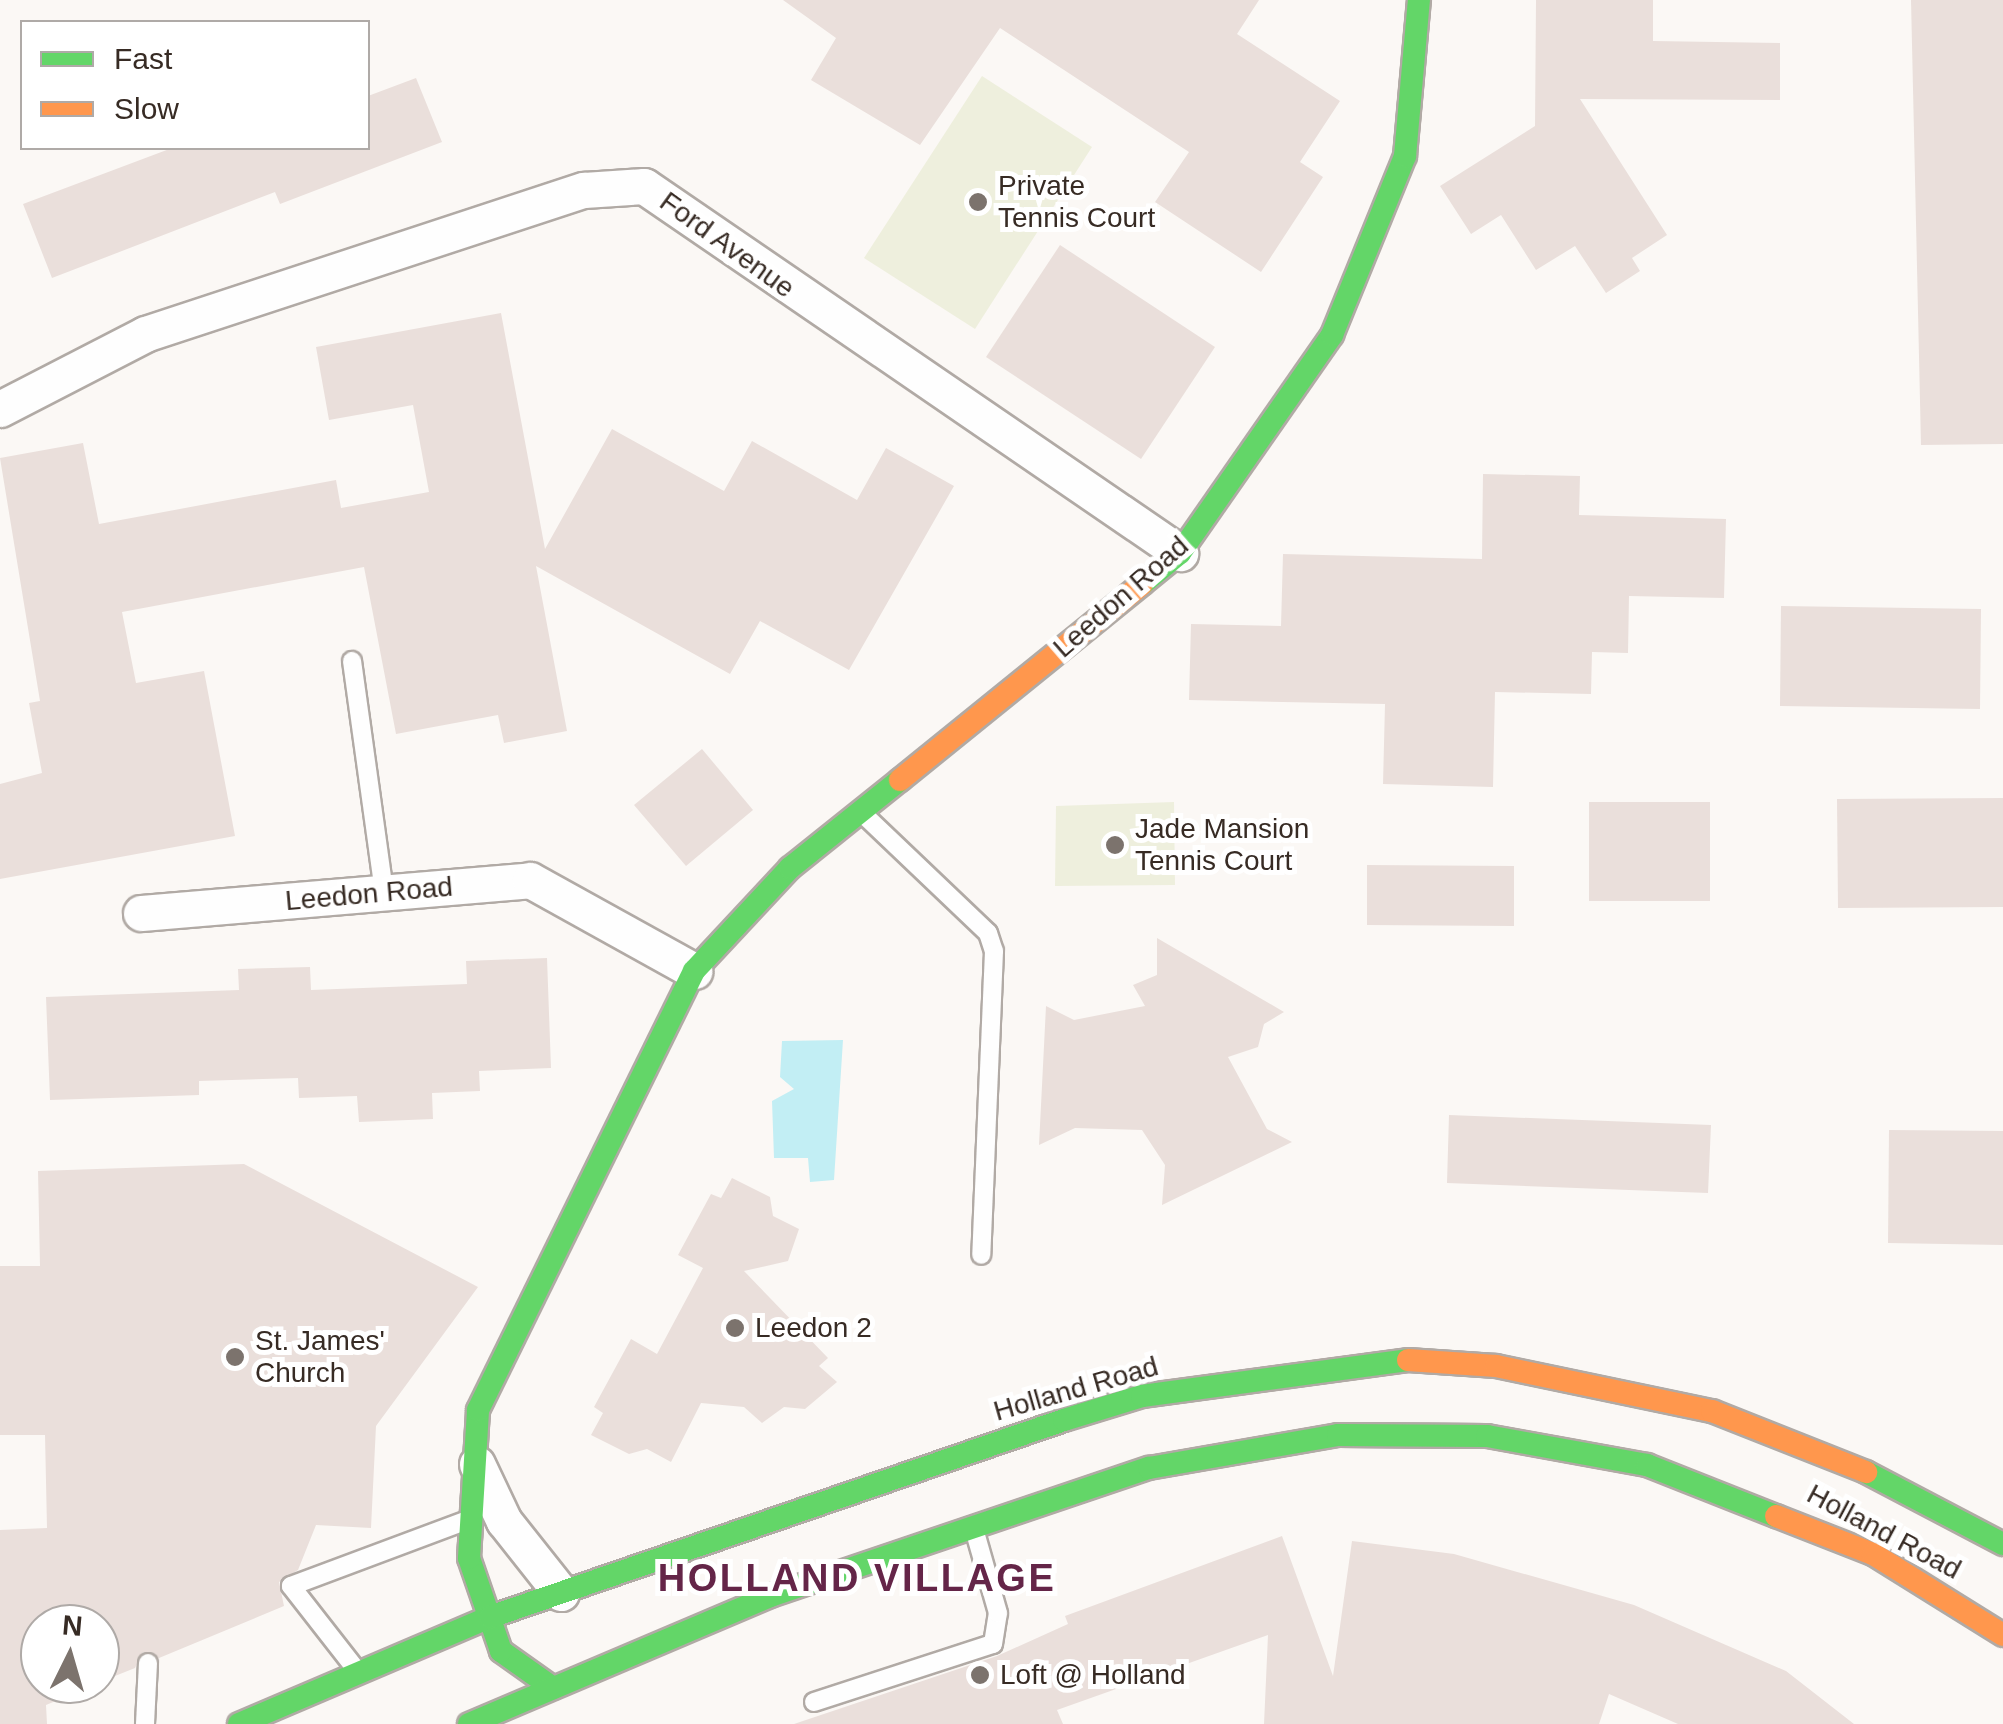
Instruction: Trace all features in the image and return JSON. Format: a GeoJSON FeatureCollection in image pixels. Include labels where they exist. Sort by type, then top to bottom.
{"type":"FeatureCollection","features":[{"type":"Feature","properties":{"kind":"main road","name":"Leedon Road"},"geometry":{"type":"LineString","coordinates":[[553,1688],[518,1670],[490,1618],[466,1520],[478,1410],[694,970],[790,868],[1180,553],[1332,335],[1404,156],[1419,0]]}},
{"type":"Feature","properties":{"kind":"main road","name":"Holland Road"},"geometry":{"type":"LineString","coordinates":[[239,1724],[490,1618],[1142,1396],[1384,1360],[1496,1366],[1712,1411],[1809,1442],[2003,1544]]}},
{"type":"Feature","properties":{"kind":"main road","name":"Holland Road"},"geometry":{"type":"LineString","coordinates":[[469,1724],[770,1596],[974,1527],[1238,1447],[1487,1436],[1724,1488],[1874,1554],[2003,1635]]}},
{"type":"Feature","properties":{"kind":"street","name":"Ford Avenue"},"geometry":{"type":"LineString","coordinates":[[0,409],[145,334],[584,190],[644,186],[1180,553]]}},
{"type":"Feature","properties":{"kind":"street","name":"Leedon Road"},"geometry":{"type":"LineString","coordinates":[[141,913],[530,880],[694,970]]}},
{"type":"Feature","properties":{"kind":"street","name":"Leedon Road"},"geometry":{"type":"LineString","coordinates":[[475,1459],[504,1520],[561,1593]]}},
{"type":"Feature","properties":{"kind":"lane"},"geometry":{"type":"LineString","coordinates":[[352,661],[384,893]]}},
{"type":"Feature","properties":{"kind":"lane"},"geometry":{"type":"LineString","coordinates":[[860,811],[988,933],[994,951],[982,1256]]}},
{"type":"Feature","properties":{"kind":"lane"},"geometry":{"type":"LineString","coordinates":[[359,1672],[292,1586],[466,1520]]}},
{"type":"Feature","properties":{"kind":"lane"},"geometry":{"type":"LineString","coordinates":[[814,1702],[993,1644],[998,1612],[974,1527]]}},
{"type":"Feature","properties":{"kind":"lane"},"geometry":{"type":"LineString","coordinates":[[145,1724],[148,1662]]}},
{"type":"Feature","properties":{"kind":"green space","name":"Private Tennis Court"},"geometry":{"type":"Polygon","coordinates":[[[982,76],[1092,147],[975,329],[864,258],[982,76]]]}},
{"type":"Feature","properties":{"kind":"green space","name":"Jade Mansion Tennis Court"},"geometry":{"type":"Polygon","coordinates":[[[1174,802],[1175,885],[1055,886],[1056,806],[1174,802]]]}},
{"type":"Feature","properties":{"kind":"water"},"geometry":{"type":"Polygon","coordinates":[[[843,1040],[834,1180],[810,1182],[808,1158],[774,1158],[772,1101],[794,1089],[780,1077],[782,1041],[843,1040]]]}},
{"type":"Feature","properties":{"kind":"building"},"geometry":{"type":"Polygon","coordinates":[[[783,0],[1259,0],[1237,34],[1340,101],[1300,162],[1323,177],[1261,272],[1155,202],[1189,152],[1000,28],[920,145],[811,80],[836,38],[783,0]]]}},
{"type":"Feature","properties":{"kind":"building"},"geometry":{"type":"Polygon","coordinates":[[[1536,0],[1653,0],[1653,41],[1780,43],[1780,100],[1580,99],[1667,235],[1632,258],[1640,271],[1606,293],[1575,246],[1536,270],[1501,215],[1471,234],[1440,186],[1535,126],[1536,0]]]}},
{"type":"Feature","properties":{"kind":"building"},"geometry":{"type":"Polygon","coordinates":[[[1911,0],[2003,0],[2003,444],[1921,445],[1911,0]]]}},
{"type":"Feature","properties":{"kind":"building"},"geometry":{"type":"Polygon","coordinates":[[[416,78],[442,142],[280,204],[275,192],[52,278],[23,204],[167,150],[370,150],[370,95],[416,78]]]}},
{"type":"Feature","properties":{"kind":"building"},"geometry":{"type":"Polygon","coordinates":[[[1060,245],[1215,347],[1141,459],[986,357],[1060,245]]]}},
{"type":"Feature","properties":{"kind":"building"},"geometry":{"type":"Polygon","coordinates":[[[501,313],[545,549],[612,429],[724,491],[752,441],[857,500],[886,448],[954,486],[849,670],[760,621],[730,674],[536,566],[567,731],[504,743],[498,715],[396,734],[364,567],[122,612],[136,683],[204,671],[235,836],[0,879],[0,784],[42,773],[29,703],[40,701],[0,458],[83,443],[99,524],[336,480],[341,508],[429,492],[413,405],[329,420],[316,347],[501,313]]]}},
{"type":"Feature","properties":{"kind":"building"},"geometry":{"type":"Polygon","coordinates":[[[1483,474],[1580,476],[1579,515],[1726,519],[1724,598],[1629,596],[1628,653],[1592,652],[1591,694],[1495,692],[1493,787],[1383,784],[1385,704],[1189,700],[1191,624],[1281,626],[1283,554],[1482,559],[1483,474]]]}},
{"type":"Feature","properties":{"kind":"building"},"geometry":{"type":"Polygon","coordinates":[[[1781,606],[1981,609],[1980,709],[1780,706],[1781,606]]]}},
{"type":"Feature","properties":{"kind":"building"},"geometry":{"type":"Polygon","coordinates":[[[702,749],[753,810],[686,866],[634,805],[702,749]]]}},
{"type":"Feature","properties":{"kind":"building"},"geometry":{"type":"Polygon","coordinates":[[[2003,798],[2003,907],[1838,908],[1837,799],[2003,798]]]}},
{"type":"Feature","properties":{"kind":"building"},"geometry":{"type":"Polygon","coordinates":[[[1589,802],[1710,802],[1710,901],[1589,901],[1589,802]]]}},
{"type":"Feature","properties":{"kind":"building"},"geometry":{"type":"Polygon","coordinates":[[[1367,865],[1514,866],[1514,926],[1367,925],[1367,865]]]}},
{"type":"Feature","properties":{"kind":"building"},"geometry":{"type":"Polygon","coordinates":[[[1157,938],[1284,1012],[1264,1024],[1258,1047],[1228,1057],[1267,1129],[1292,1142],[1162,1205],[1165,1165],[1142,1130],[1075,1128],[1039,1145],[1046,1006],[1074,1020],[1145,1006],[1133,985],[1157,975],[1157,938]]]}},
{"type":"Feature","properties":{"kind":"building"},"geometry":{"type":"Polygon","coordinates":[[[547,958],[551,1068],[479,1071],[480,1091],[432,1093],[433,1119],[359,1122],[357,1096],[299,1098],[298,1078],[199,1081],[199,1095],[50,1100],[46,997],[239,990],[238,969],[310,967],[311,990],[467,984],[466,961],[547,958]]]}},
{"type":"Feature","properties":{"kind":"building"},"geometry":{"type":"Polygon","coordinates":[[[1449,1115],[1711,1125],[1708,1193],[1447,1183],[1449,1115]]]}},
{"type":"Feature","properties":{"kind":"building"},"geometry":{"type":"Polygon","coordinates":[[[1889,1130],[2003,1131],[2003,1245],[1888,1243],[1889,1130]]]}},
{"type":"Feature","properties":{"kind":"building","name":"St. James' Church"},"geometry":{"type":"Polygon","coordinates":[[[244,1164],[478,1287],[376,1426],[371,1528],[316,1525],[298,1570],[279,1582],[284,1606],[159,1658],[143,1652],[135,1668],[120,1674],[120,1604],[20,1604],[20,1704],[48,1704],[47,1724],[0,1724],[0,1530],[47,1528],[45,1435],[0,1435],[0,1266],[40,1266],[38,1171],[244,1164]]]}},
{"type":"Feature","properties":{"kind":"building","name":"Leedon 2"},"geometry":{"type":"Polygon","coordinates":[[[732,1178],[770,1197],[773,1216],[799,1229],[788,1261],[744,1271],[828,1358],[819,1366],[837,1382],[805,1409],[784,1407],[762,1423],[744,1407],[701,1403],[671,1462],[647,1449],[629,1454],[591,1435],[603,1413],[594,1407],[631,1339],[657,1354],[703,1268],[678,1255],[711,1194],[721,1198],[732,1178]]]}},
{"type":"Feature","properties":{"kind":"building"},"geometry":{"type":"Polygon","coordinates":[[[1282,1536],[1333,1676],[1352,1541],[1454,1554],[1634,1605],[1786,1671],[1854,1724],[1678,1724],[1609,1694],[1599,1724],[1264,1724],[1268,1635],[1057,1710],[1063,1724],[794,1724],[997,1656],[1068,1624],[1065,1616],[1282,1536]]]}},
{"type":"Feature","properties":{"kind":"traffic: fast"},"geometry":{"type":"LineString","coordinates":[[1142,584],[1180,553],[1332,335],[1405,156],[1419,0]]}},
{"type":"Feature","properties":{"kind":"traffic: fast"},"geometry":{"type":"LineString","coordinates":[[553,1688],[501,1651],[469,1558],[478,1410],[694,971],[790,868],[900,780]]}},
{"type":"Feature","properties":{"kind":"traffic: fast"},"geometry":{"type":"LineString","coordinates":[[239,1724],[490,1617],[1064,1420],[1142,1396],[1408,1360]]}},
{"type":"Feature","properties":{"kind":"traffic: fast"},"geometry":{"type":"LineString","coordinates":[[469,1724],[770,1596],[1149,1468],[1338,1435],[1487,1436],[1647,1465],[1776,1516]]}},
{"type":"Feature","properties":{"kind":"traffic: fast"},"geometry":{"type":"LineString","coordinates":[[1866,1472],[2003,1544]]}},
{"type":"Feature","properties":{"kind":"traffic: slow"},"geometry":{"type":"LineString","coordinates":[[900,780],[1142,584]]}},
{"type":"Feature","properties":{"kind":"traffic: slow"},"geometry":{"type":"LineString","coordinates":[[1408,1360],[1496,1366],[1712,1411],[1866,1472]]}},
{"type":"Feature","properties":{"kind":"traffic: slow"},"geometry":{"type":"LineString","coordinates":[[1776,1516],[1873,1554],[2003,1635]]}},
{"type":"Feature","properties":{"kind":"place","name":"Private Tennis Court"},"geometry":{"type":"Point","coordinates":[978,202]}},
{"type":"Feature","properties":{"kind":"place","name":"Jade Mansion Tennis Court"},"geometry":{"type":"Point","coordinates":[1115,845]}},
{"type":"Feature","properties":{"kind":"place","name":"Leedon 2"},"geometry":{"type":"Point","coordinates":[735,1328]}},
{"type":"Feature","properties":{"kind":"place","name":"St. James' Church"},"geometry":{"type":"Point","coordinates":[235,1357]}},
{"type":"Feature","properties":{"kind":"place","name":"Loft @ Holland"},"geometry":{"type":"Point","coordinates":[980,1675]}},
{"type":"Feature","properties":{"kind":"district","name":"HOLLAND VILLAGE"},"geometry":{"type":"Point","coordinates":[857,1579]}}]}
